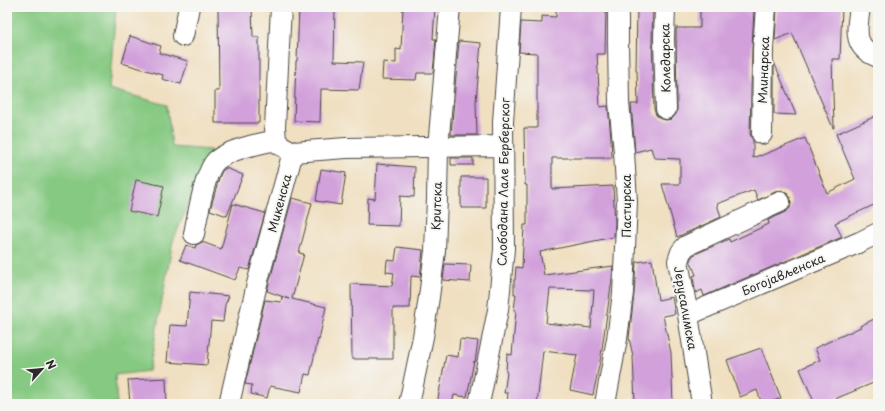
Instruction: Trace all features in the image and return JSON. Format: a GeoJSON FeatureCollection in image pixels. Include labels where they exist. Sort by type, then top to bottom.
{"type":"FeatureCollection","features":[{"type":"Feature","properties":{"kind":"street"},"geometry":{"type":"LineString","coordinates":[[183,36],[189,7]]}},
{"type":"Feature","properties":{"kind":"street"},"geometry":{"type":"LineString","coordinates":[[281,7],[275,127],[276,140],[280,145],[293,152],[346,148],[502,146]]}},
{"type":"Feature","properties":{"kind":"street","name":"Критска"},"geometry":{"type":"LineString","coordinates":[[408,404],[423,337],[435,251],[438,148],[450,7]]}},
{"type":"Feature","properties":{"kind":"street","name":"Слободана Лале Берберског"},"geometry":{"type":"LineString","coordinates":[[479,404],[494,335],[503,264],[504,198],[502,146],[510,7]]}},
{"type":"Feature","properties":{"kind":"street","name":"Пастирска"},"geometry":{"type":"LineString","coordinates":[[605,404],[618,339],[623,293],[627,202],[619,103],[618,7]]}},
{"type":"Feature","properties":{"kind":"street","name":"Коледарска"},"geometry":{"type":"LineString","coordinates":[[665,7],[664,39],[666,109]]}},
{"type":"Feature","properties":{"kind":"street","name":"Млинарска"},"geometry":{"type":"LineString","coordinates":[[762,134],[763,49],[766,7]]}},
{"type":"Feature","properties":{"kind":"street"},"geometry":{"type":"LineString","coordinates":[[860,7],[858,39],[861,45],[872,53]]}},
{"type":"Feature","properties":{"kind":"street"},"geometry":{"type":"LineString","coordinates":[[194,234],[204,185],[215,161],[238,150],[276,140]]}},
{"type":"Feature","properties":{"kind":"street","name":"Микенска"},"geometry":{"type":"LineString","coordinates":[[229,404],[256,284],[293,152]]}},
{"type":"Feature","properties":{"kind":"street","name":"Јерусалимска"},"geometry":{"type":"LineString","coordinates":[[702,404],[678,261],[681,252],[686,246],[780,202]]}},
{"type":"Feature","properties":{"kind":"street","name":"Богојављенска"},"geometry":{"type":"LineString","coordinates":[[688,315],[878,233]]}},
{"type":"Feature","properties":{"kind":"green space"},"geometry":{"type":"Polygon","coordinates":[[[7,7],[116,7],[109,89],[167,105],[172,147],[211,150],[173,241],[149,371],[115,375],[117,404],[7,404],[7,7]]]}},
{"type":"Feature","properties":{"kind":"building"},"geometry":{"type":"Polygon","coordinates":[[[218,7],[252,7],[253,37],[259,37],[259,123],[215,123],[215,91],[219,91],[218,7]]]}},
{"type":"Feature","properties":{"kind":"building"},"geometry":{"type":"Polygon","coordinates":[[[299,7],[335,7],[334,61],[363,62],[359,90],[321,89],[320,122],[294,121],[299,7]]]}},
{"type":"Feature","properties":{"kind":"building"},"geometry":{"type":"Polygon","coordinates":[[[403,7],[435,7],[433,39],[436,39],[433,73],[417,73],[416,80],[382,79],[383,62],[396,63],[396,49],[401,50],[403,7]]]}},
{"type":"Feature","properties":{"kind":"building"},"geometry":{"type":"Polygon","coordinates":[[[556,7],[606,7],[605,54],[597,54],[600,107],[608,106],[612,158],[552,158],[552,189],[613,186],[615,223],[614,237],[540,252],[544,275],[613,266],[612,279],[601,356],[593,395],[570,390],[577,355],[543,351],[537,404],[507,404],[508,393],[504,393],[507,373],[507,354],[512,355],[516,311],[514,310],[516,294],[514,294],[514,280],[516,267],[522,268],[524,225],[527,225],[527,185],[525,185],[524,128],[537,128],[537,53],[519,52],[521,22],[542,23],[542,16],[556,17],[556,7]],[[550,289],[546,323],[591,328],[594,290],[550,289]]]}},
{"type":"Feature","properties":{"kind":"building"},"geometry":{"type":"Polygon","coordinates":[[[700,7],[754,7],[750,134],[753,140],[753,158],[805,138],[827,193],[855,179],[836,134],[878,115],[878,203],[835,223],[842,237],[704,296],[702,290],[696,293],[695,290],[693,276],[696,275],[690,260],[693,255],[729,239],[730,242],[769,224],[768,220],[785,212],[790,208],[791,203],[790,197],[787,193],[781,191],[775,192],[758,200],[754,190],[717,204],[721,217],[677,237],[662,184],[680,184],[680,159],[654,158],[651,148],[635,152],[631,104],[638,104],[636,71],[637,8],[653,8],[652,39],[654,109],[656,115],[661,119],[666,120],[672,119],[676,114],[677,109],[676,28],[700,28],[700,7]]]}},
{"type":"Feature","properties":{"kind":"building"},"geometry":{"type":"Polygon","coordinates":[[[777,7],[842,7],[840,59],[832,59],[834,128],[792,33],[775,40],[777,7]]]}},
{"type":"Feature","properties":{"kind":"building"},"geometry":{"type":"Polygon","coordinates":[[[130,36],[161,46],[159,53],[188,61],[181,84],[162,79],[163,75],[122,63],[130,36]]]}},
{"type":"Feature","properties":{"kind":"building"},"geometry":{"type":"Polygon","coordinates":[[[459,41],[481,43],[476,102],[477,135],[451,135],[459,41]]]}},
{"type":"Feature","properties":{"kind":"building"},"geometry":{"type":"Polygon","coordinates":[[[774,62],[796,115],[774,114],[774,62]]]}},
{"type":"Feature","properties":{"kind":"building"},"geometry":{"type":"Polygon","coordinates":[[[451,158],[473,158],[473,165],[451,165],[451,158]]]}},
{"type":"Feature","properties":{"kind":"building"},"geometry":{"type":"Polygon","coordinates":[[[377,164],[415,167],[414,197],[400,196],[399,226],[367,225],[368,198],[375,199],[377,164]]]}},
{"type":"Feature","properties":{"kind":"building"},"geometry":{"type":"Polygon","coordinates":[[[226,168],[243,175],[227,216],[210,210],[219,178],[222,171],[226,168]]]}},
{"type":"Feature","properties":{"kind":"building"},"geometry":{"type":"Polygon","coordinates":[[[321,169],[346,173],[341,205],[316,201],[321,169]]]}},
{"type":"Feature","properties":{"kind":"building"},"geometry":{"type":"Polygon","coordinates":[[[461,177],[486,177],[486,208],[461,208],[461,177]]]}},
{"type":"Feature","properties":{"kind":"building"},"geometry":{"type":"Polygon","coordinates":[[[136,180],[164,186],[157,217],[129,211],[136,180]]]}},
{"type":"Feature","properties":{"kind":"building"},"geometry":{"type":"Polygon","coordinates":[[[292,198],[312,203],[299,253],[304,254],[292,299],[326,307],[310,375],[305,374],[301,392],[270,386],[267,398],[251,394],[252,385],[245,384],[265,300],[281,302],[282,297],[289,299],[267,291],[292,198]]]}},
{"type":"Feature","properties":{"kind":"building"},"geometry":{"type":"Polygon","coordinates":[[[233,204],[265,213],[249,270],[240,268],[235,280],[180,260],[186,245],[195,248],[196,245],[202,242],[221,249],[233,204]]]}},
{"type":"Feature","properties":{"kind":"building"},"geometry":{"type":"Polygon","coordinates":[[[397,247],[423,250],[420,277],[411,276],[410,308],[393,308],[393,359],[352,359],[351,284],[392,286],[394,273],[386,272],[387,260],[395,261],[397,247]]]}},
{"type":"Feature","properties":{"kind":"building"},"geometry":{"type":"Polygon","coordinates":[[[652,260],[658,300],[672,297],[675,314],[663,316],[671,353],[673,404],[635,404],[633,356],[629,338],[636,262],[652,260]]]}},
{"type":"Feature","properties":{"kind":"building"},"geometry":{"type":"Polygon","coordinates":[[[445,264],[471,265],[470,282],[443,280],[445,264]]]}},
{"type":"Feature","properties":{"kind":"building"},"geometry":{"type":"Polygon","coordinates":[[[190,292],[229,296],[225,305],[223,322],[211,321],[207,365],[167,362],[170,325],[187,326],[190,292]]]}},
{"type":"Feature","properties":{"kind":"building"},"geometry":{"type":"Polygon","coordinates":[[[878,317],[878,381],[835,399],[837,404],[815,404],[800,369],[820,360],[815,348],[861,327],[860,326],[878,317]]]}},
{"type":"Feature","properties":{"kind":"building"},"geometry":{"type":"Polygon","coordinates":[[[460,339],[478,341],[467,397],[454,395],[452,404],[437,404],[446,355],[458,357],[460,339]]]}},
{"type":"Feature","properties":{"kind":"building"},"geometry":{"type":"Polygon","coordinates":[[[761,348],[781,398],[766,404],[762,404],[757,390],[740,397],[727,360],[761,348]]]}},
{"type":"Feature","properties":{"kind":"building"},"geometry":{"type":"Polygon","coordinates":[[[166,378],[167,404],[130,404],[128,380],[166,378]]]}}]}
